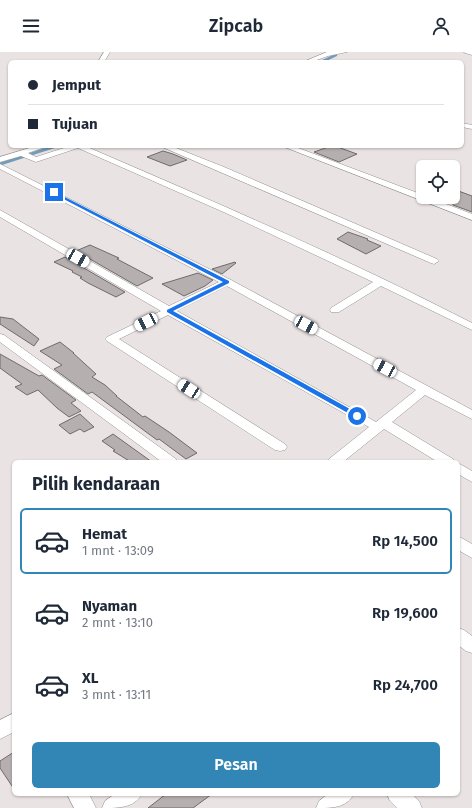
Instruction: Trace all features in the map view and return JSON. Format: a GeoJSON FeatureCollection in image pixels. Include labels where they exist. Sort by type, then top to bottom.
{"type":"FeatureCollection","features":[{"type":"Feature","properties":{"kind":"street"},"geometry":{"type":"LineString","coordinates":[[467,52],[472,53]]}},
{"type":"Feature","properties":{"kind":"street"},"geometry":{"type":"LineString","coordinates":[[311,60],[328,53],[341,53]]}},
{"type":"Feature","properties":{"kind":"street"},"geometry":{"type":"LineString","coordinates":[[0,160],[38,148]]}},
{"type":"Feature","properties":{"kind":"street"},"geometry":{"type":"LineString","coordinates":[[23,153],[36,160],[72,148]]}},
{"type":"Feature","properties":{"kind":"street"},"geometry":{"type":"LineString","coordinates":[[83,148],[231,212],[381,282],[472,327]]}},
{"type":"Feature","properties":{"kind":"street"},"geometry":{"type":"LineString","coordinates":[[169,148],[220,168],[434,261]]}},
{"type":"Feature","properties":{"kind":"street"},"geometry":{"type":"LineString","coordinates":[[292,148],[472,217]]}},
{"type":"Feature","properties":{"kind":"street"},"geometry":{"type":"LineString","coordinates":[[0,166],[227,282],[472,415]]}},
{"type":"Feature","properties":{"kind":"street"},"geometry":{"type":"LineString","coordinates":[[0,213],[169,311],[444,460]]}},
{"type":"Feature","properties":{"kind":"street"},"geometry":{"type":"LineString","coordinates":[[227,282],[111,339],[280,447]]}},
{"type":"Feature","properties":{"kind":"street"},"geometry":{"type":"LineString","coordinates":[[335,310],[381,282]]}},
{"type":"Feature","properties":{"kind":"street"},"geometry":{"type":"LineString","coordinates":[[0,337],[168,460]]}},
{"type":"Feature","properties":{"kind":"street"},"geometry":{"type":"LineString","coordinates":[[337,460],[376,422],[425,389]]}},
{"type":"Feature","properties":{"kind":"street"},"geometry":{"type":"LineString","coordinates":[[460,469],[472,477]]}},
{"type":"Feature","properties":{"kind":"street"},"geometry":{"type":"LineString","coordinates":[[460,543],[472,552]]}},
{"type":"Feature","properties":{"kind":"street"},"geometry":{"type":"LineString","coordinates":[[460,637],[472,646]]}},
{"type":"Feature","properties":{"kind":"street"},"geometry":{"type":"LineString","coordinates":[[0,730],[12,723]]}},
{"type":"Feature","properties":{"kind":"street"},"geometry":{"type":"LineString","coordinates":[[78,796],[86,808]]}},
{"type":"Feature","properties":{"kind":"street"},"geometry":{"type":"LineString","coordinates":[[112,808],[129,796]]}},
{"type":"Feature","properties":{"kind":"street"},"geometry":{"type":"LineString","coordinates":[[326,808],[341,796]]}},
{"type":"Feature","properties":{"kind":"street"},"geometry":{"type":"LineString","coordinates":[[399,796],[412,808]]}},
{"type":"Feature","properties":{"kind":"building"},"geometry":{"type":"Polygon","coordinates":[[[325,148],[340,148],[357,154],[339,162],[314,152],[325,148]]]}},
{"type":"Feature","properties":{"kind":"building"},"geometry":{"type":"Polygon","coordinates":[[[163,151],[187,160],[170,166],[147,157],[163,151]]]}},
{"type":"Feature","properties":{"kind":"building"},"geometry":{"type":"Polygon","coordinates":[[[460,192],[472,196],[472,212],[453,205],[460,204],[460,192]]]}},
{"type":"Feature","properties":{"kind":"building"},"geometry":{"type":"Polygon","coordinates":[[[348,232],[368,239],[367,240],[381,246],[366,254],[337,239],[348,232]]]}},
{"type":"Feature","properties":{"kind":"building"},"geometry":{"type":"Polygon","coordinates":[[[90,245],[119,258],[117,259],[153,278],[137,286],[76,251],[90,245]]]}},
{"type":"Feature","properties":{"kind":"building"},"geometry":{"type":"Polygon","coordinates":[[[65,257],[125,292],[116,297],[88,283],[80,278],[82,277],[72,272],[73,271],[54,262],[65,257]]]}},
{"type":"Feature","properties":{"kind":"building"},"geometry":{"type":"Polygon","coordinates":[[[235,262],[236,263],[222,274],[212,269],[235,262]]]}},
{"type":"Feature","properties":{"kind":"building"},"geometry":{"type":"Polygon","coordinates":[[[198,273],[213,280],[205,286],[184,296],[162,284],[198,273]]]}},
{"type":"Feature","properties":{"kind":"building"},"geometry":{"type":"Polygon","coordinates":[[[0,317],[13,319],[39,339],[34,346],[0,324],[0,317]]]}},
{"type":"Feature","properties":{"kind":"building"},"geometry":{"type":"Polygon","coordinates":[[[60,342],[96,374],[92,377],[105,385],[116,396],[143,417],[145,416],[169,432],[197,453],[186,459],[159,439],[157,440],[92,392],[88,394],[54,369],[62,365],[40,351],[60,342]]]}},
{"type":"Feature","properties":{"kind":"building"},"geometry":{"type":"Polygon","coordinates":[[[0,354],[39,376],[42,375],[76,400],[71,403],[81,411],[69,417],[38,390],[27,395],[15,387],[22,384],[0,368],[0,354]]]}},
{"type":"Feature","properties":{"kind":"building"},"geometry":{"type":"Polygon","coordinates":[[[80,414],[94,427],[84,432],[80,429],[70,434],[59,425],[80,414]]]}},
{"type":"Feature","properties":{"kind":"building"},"geometry":{"type":"Polygon","coordinates":[[[113,434],[149,460],[128,460],[113,451],[115,450],[102,441],[113,434]]]}},
{"type":"Feature","properties":{"kind":"building"},"geometry":{"type":"Polygon","coordinates":[[[12,753],[12,786],[0,768],[0,761],[12,753]]]}},
{"type":"Feature","properties":{"kind":"building"},"geometry":{"type":"Polygon","coordinates":[[[163,796],[209,796],[193,808],[148,808],[163,796]]]}},
{"type":"Feature","properties":{"kind":"waterway"},"geometry":{"type":"LineString","coordinates":[[325,60],[336,55],[335,52]]}},
{"type":"Feature","properties":{"kind":"waterway"},"geometry":{"type":"LineString","coordinates":[[0,164],[50,148]]}},
{"type":"Feature","properties":{"kind":"route"},"geometry":{"type":"LineString","coordinates":[[54,192],[227,282],[169,311],[357,416]]}}]}
